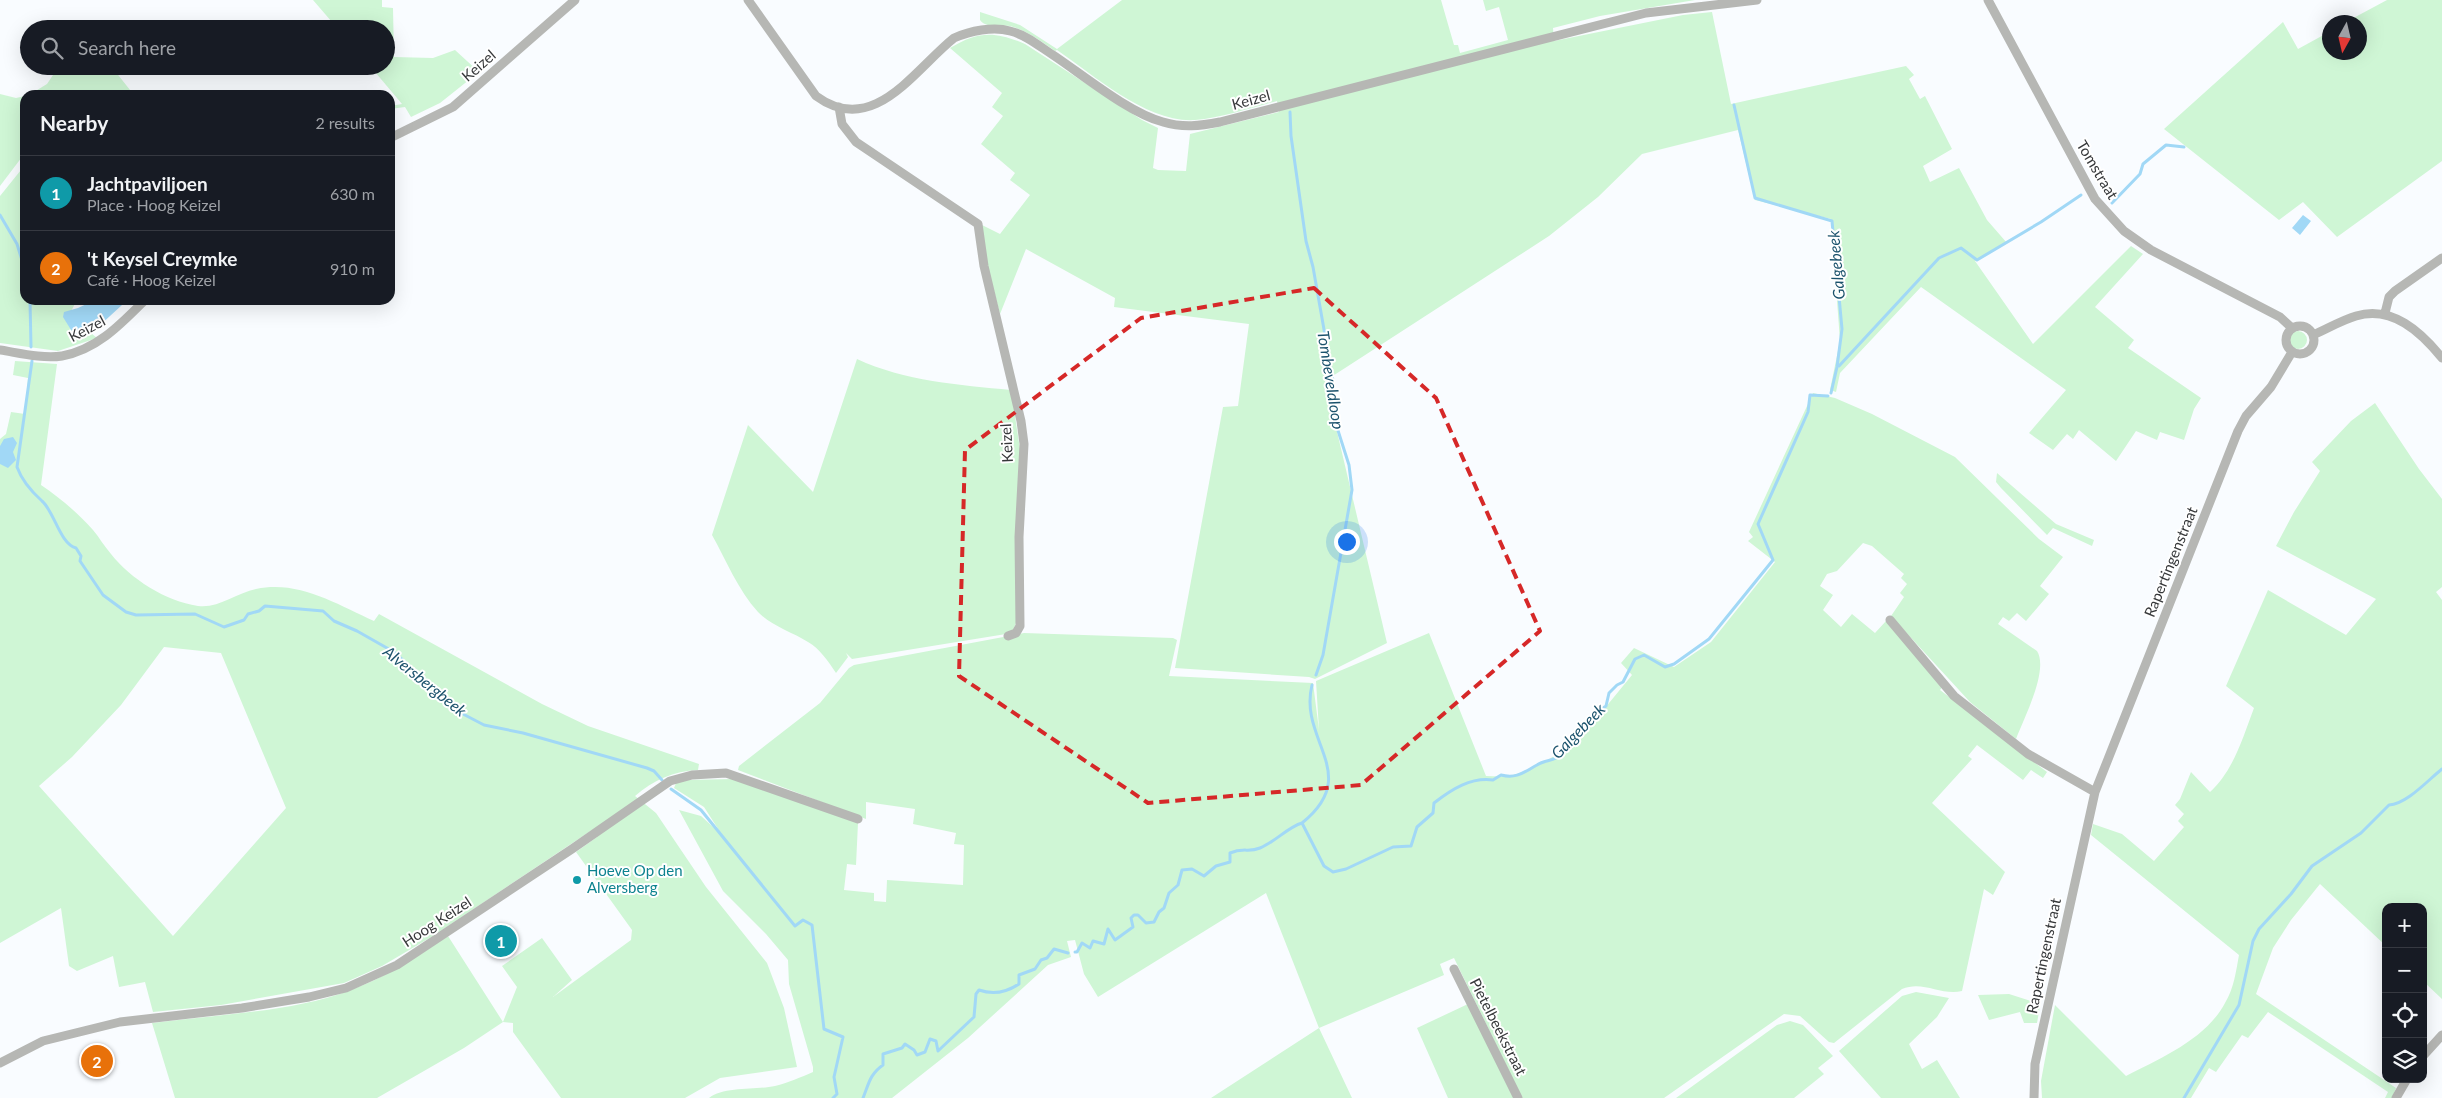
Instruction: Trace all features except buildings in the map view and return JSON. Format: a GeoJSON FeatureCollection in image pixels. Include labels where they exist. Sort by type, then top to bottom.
{"type":"FeatureCollection","features":[{"type":"Feature","properties":{"kind":"street","name":"Keizel"},"geometry":{"type":"LineString","coordinates":[[395,136],[453,107],[576,0]]}},
{"type":"Feature","properties":{"kind":"street","name":"Keizel"},"geometry":{"type":"LineString","coordinates":[[748,0],[816,96],[828,104],[853,110],[864,109],[881,102],[954,38],[966,32],[1008,30],[1022,35],[1143,113],[1162,122],[1186,127],[1220,122],[1646,13],[1757,0]]}},
{"type":"Feature","properties":{"kind":"street","name":"Tomstraat"},"geometry":{"type":"LineString","coordinates":[[1988,0],[2095,199],[2110,217],[2124,231],[2151,250],[2280,317],[2292,328]]}},
{"type":"Feature","properties":{"kind":"street","name":"Keizel"},"geometry":{"type":"LineString","coordinates":[[839,107],[842,124],[856,142],[978,224],[984,266],[1021,421],[1024,444],[1019,536],[1020,626],[1016,633],[1008,636]]}},
{"type":"Feature","properties":{"kind":"street"},"geometry":{"type":"LineString","coordinates":[[2385,313],[2390,297],[2395,291],[2442,258]]}},
{"type":"Feature","properties":{"kind":"street","name":"Keizel"},"geometry":{"type":"LineString","coordinates":[[0,350],[62,356],[81,350],[97,343],[116,330],[140,305]]}},
{"type":"Feature","properties":{"kind":"street"},"geometry":{"type":"LineString","coordinates":[[2313,335],[2356,316],[2385,313],[2407,324],[2442,358]]}},
{"type":"Feature","properties":{"kind":"street"},"geometry":{"type":"LineString","coordinates":[[2304,326],[2313,335],[2314,344],[2310,350],[2299,354],[2292,352],[2286,339],[2292,328],[2304,326]]}},
{"type":"Feature","properties":{"kind":"street","name":"Rapertingenstraat"},"geometry":{"type":"LineString","coordinates":[[2034,1098],[2035,1064],[2094,792],[2238,431],[2246,416],[2271,386],[2292,352]]}},
{"type":"Feature","properties":{"kind":"street"},"geometry":{"type":"LineString","coordinates":[[1890,620],[1954,696],[2028,754],[2094,792]]}},
{"type":"Feature","properties":{"kind":"street","name":"Hoog Keizel"},"geometry":{"type":"LineString","coordinates":[[0,1063],[43,1041],[120,1022],[242,1008],[308,997],[346,988],[396,965],[572,849],[670,781],[692,775],[726,773],[858,819]]}},
{"type":"Feature","properties":{"kind":"street","name":"Pietelbeekstraat"},"geometry":{"type":"LineString","coordinates":[[1454,969],[1518,1098]]}},
{"type":"Feature","properties":{"kind":"street"},"geometry":{"type":"LineString","coordinates":[[2427,1052],[2442,1035]]}},
{"type":"Feature","properties":{"kind":"street"},"geometry":{"type":"LineString","coordinates":[[2396,1098],[2405,1083]]}},
{"type":"Feature","properties":{"kind":"highlighted area"},"geometry":{"type":"Polygon","coordinates":[[[1314,288],[1436,398],[1540,631],[1361,785],[1148,803],[959,676],[965,450],[1141,318],[1314,288]]]}},
{"type":"Feature","properties":{"kind":"green space"},"geometry":{"type":"Polygon","coordinates":[[[313,0],[382,0],[382,7],[393,8],[393,20],[330,20],[313,0]]]}},
{"type":"Feature","properties":{"kind":"green space"},"geometry":{"type":"Polygon","coordinates":[[[1122,0],[1441,0],[1454,45],[1458,45],[1460,53],[1508,40],[1499,7],[1486,11],[1483,0],[1695,0],[1600,16],[1553,28],[1554,41],[1683,15],[1712,12],[1731,104],[1906,66],[1914,75],[1909,79],[1920,99],[1925,96],[1952,149],[1923,166],[1930,182],[1959,168],[1987,220],[2007,243],[1975,261],[2033,344],[2131,246],[2143,254],[2095,307],[2134,340],[2128,348],[2201,398],[2194,409],[2184,440],[2160,432],[2157,440],[2136,431],[2116,461],[2079,430],[2073,439],[2067,434],[2053,450],[2029,433],[2066,390],[1921,287],[1840,373],[1836,392],[1830,390],[1840,341],[1831,219],[1755,200],[1738,130],[1642,154],[1598,197],[1549,236],[1325,381],[1387,643],[1315,679],[1309,677],[1175,668],[1223,407],[1238,406],[1249,324],[1114,307],[1115,298],[1026,249],[1000,314],[987,264],[982,225],[1000,234],[1030,195],[1010,180],[1015,173],[981,144],[1003,116],[992,107],[1002,93],[950,48],[969,38],[987,35],[1005,37],[1025,44],[1142,120],[1158,128],[1153,168],[1158,170],[1186,171],[1190,134],[1279,112],[1277,101],[1205,119],[1177,119],[1159,114],[1122,96],[1057,50],[1055,51],[1028,33],[1010,26],[994,26],[982,23],[980,20],[980,12],[1020,25],[1057,49],[1122,0]]]}},
{"type":"Feature","properties":{"kind":"green space"},"geometry":{"type":"Polygon","coordinates":[[[2387,0],[2442,0],[2442,161],[2337,237],[2303,202],[2279,220],[2164,129],[2283,22],[2298,49],[2322,36],[2322,60],[2367,60],[2367,15],[2359,15],[2387,0]]]}},
{"type":"Feature","properties":{"kind":"green space"},"geometry":{"type":"Polygon","coordinates":[[[455,50],[479,72],[440,103],[411,117],[405,107],[395,108],[395,105],[402,104],[395,96],[395,90],[390,90],[378,75],[395,75],[395,57],[433,58],[455,50]]]}},
{"type":"Feature","properties":{"kind":"green space"},"geometry":{"type":"Polygon","coordinates":[[[53,75],[118,75],[130,90],[37,90],[47,84],[53,75]]]}},
{"type":"Feature","properties":{"kind":"green space"},"geometry":{"type":"Polygon","coordinates":[[[0,94],[20,97],[20,160],[0,186],[0,94]]]}},
{"type":"Feature","properties":{"kind":"green space"},"geometry":{"type":"Polygon","coordinates":[[[20,171],[20,305],[74,305],[69,315],[97,338],[58,351],[0,343],[0,196],[20,171]]]}},
{"type":"Feature","properties":{"kind":"green space"},"geometry":{"type":"Polygon","coordinates":[[[2298,331],[2304,334],[2307,340],[2304,346],[2298,349],[2292,346],[2289,340],[2292,334],[2298,331]]]}},
{"type":"Feature","properties":{"kind":"green space"},"geometry":{"type":"Polygon","coordinates":[[[857,359],[913,377],[952,384],[1011,390],[1020,449],[1017,620],[1013,631],[1006,634],[852,659],[846,653],[848,657],[836,673],[816,648],[802,638],[775,625],[758,612],[738,585],[712,535],[748,425],[813,492],[857,359]]]}},
{"type":"Feature","properties":{"kind":"green space"},"geometry":{"type":"Polygon","coordinates":[[[15,361],[57,364],[41,485],[75,512],[93,530],[119,563],[150,588],[173,599],[205,606],[220,603],[256,589],[287,588],[317,595],[374,621],[379,614],[542,704],[588,726],[699,764],[698,770],[680,772],[664,777],[649,785],[635,796],[656,813],[706,887],[767,963],[784,1008],[797,1067],[720,1078],[685,1098],[561,1098],[513,1032],[513,1023],[503,1022],[517,987],[502,966],[542,938],[572,980],[553,997],[631,940],[632,930],[576,852],[597,837],[592,830],[433,936],[382,966],[344,983],[221,1005],[153,1012],[145,982],[119,987],[113,956],[77,971],[69,966],[61,908],[0,943],[0,439],[6,434],[11,412],[25,414],[28,378],[13,375],[15,361]],[[164,647],[121,705],[72,757],[39,786],[173,936],[286,808],[221,653],[164,647]]]}},
{"type":"Feature","properties":{"kind":"green space"},"geometry":{"type":"Polygon","coordinates":[[[1813,393],[1835,398],[1872,414],[1955,457],[2039,539],[2063,557],[2040,586],[2049,594],[2026,621],[2017,613],[2009,621],[2003,617],[1998,624],[2037,651],[2040,659],[2038,682],[2016,739],[1970,702],[1891,616],[1904,597],[1900,593],[1907,584],[1901,578],[1904,574],[1872,546],[1863,543],[1837,571],[1827,574],[1820,586],[1833,595],[1823,610],[1841,627],[1852,614],[1875,633],[1886,621],[1943,686],[1940,690],[2047,772],[2043,778],[2031,770],[2023,780],[1977,745],[1968,756],[1972,759],[1932,803],[2005,872],[1993,895],[1984,889],[1962,991],[1947,992],[1917,986],[1902,989],[1834,1043],[1829,1042],[1800,1016],[1784,1014],[1664,1098],[1522,1098],[1454,958],[1440,964],[1444,975],[1319,1028],[1266,893],[1098,997],[1084,974],[1075,940],[1067,941],[1071,957],[1048,965],[968,1038],[892,1098],[709,1098],[715,1094],[732,1090],[780,1085],[813,1072],[813,1067],[789,984],[788,960],[766,934],[723,891],[679,810],[701,816],[722,835],[704,807],[674,788],[676,783],[684,780],[734,779],[858,823],[856,865],[847,864],[844,890],[874,893],[874,901],[886,902],[887,880],[963,885],[964,845],[954,844],[956,833],[913,824],[915,809],[866,802],[866,819],[738,770],[739,766],[820,703],[849,668],[854,665],[1024,633],[1173,638],[1177,640],[1169,676],[1313,683],[1319,730],[1316,681],[1429,633],[1486,776],[1513,775],[1549,759],[1565,748],[1594,721],[1632,675],[1621,663],[1634,648],[1674,667],[1711,642],[1775,562],[1748,541],[1753,537],[1749,532],[1813,393]]]}},
{"type":"Feature","properties":{"kind":"green space"},"geometry":{"type":"Polygon","coordinates":[[[2375,403],[2419,469],[2442,499],[2442,587],[2436,592],[2442,600],[2442,999],[2427,985],[2427,903],[2382,903],[2382,942],[2320,884],[2291,920],[2273,948],[2256,994],[2382,1079],[2382,1083],[2389,1083],[2396,1088],[2392,1098],[2385,1098],[2388,1092],[2268,1012],[2248,1038],[2242,1035],[2216,1072],[2209,1068],[2191,1098],[2042,1098],[2041,1081],[2055,1005],[2126,1076],[2168,1054],[2195,1037],[2217,1016],[2231,991],[2239,955],[2091,835],[2093,824],[2122,834],[2154,861],[2184,827],[2178,821],[2184,814],[2175,805],[2180,799],[2191,772],[2210,792],[2225,774],[2242,742],[2254,708],[2226,686],[2268,590],[2346,635],[2376,599],[2276,546],[2294,512],[2320,471],[2312,462],[2351,421],[2375,403]]]}},
{"type":"Feature","properties":{"kind":"green space"},"geometry":{"type":"Polygon","coordinates":[[[1997,473],[2056,524],[2094,540],[2092,546],[2053,528],[2047,535],[1996,482],[1997,473]]]}},
{"type":"Feature","properties":{"kind":"green space"},"geometry":{"type":"Polygon","coordinates":[[[448,936],[503,1022],[464,1048],[377,1098],[175,1098],[152,1023],[252,1012],[326,998],[362,986],[412,959],[448,936]]]}},
{"type":"Feature","properties":{"kind":"green space"},"geometry":{"type":"Polygon","coordinates":[[[1916,992],[1949,998],[1937,1017],[1909,1044],[1922,1069],[1937,1060],[1960,1098],[1881,1098],[1839,1051],[1902,996],[1916,992]]]}},
{"type":"Feature","properties":{"kind":"green space"},"geometry":{"type":"Polygon","coordinates":[[[2009,994],[2037,1003],[2040,1006],[2037,1023],[2024,1023],[2020,1012],[1989,1020],[1978,995],[2009,994]]]}},
{"type":"Feature","properties":{"kind":"green space"},"geometry":{"type":"Polygon","coordinates":[[[1468,1004],[1515,1098],[1448,1098],[1417,1028],[1468,1004]]]}},
{"type":"Feature","properties":{"kind":"green space"},"geometry":{"type":"Polygon","coordinates":[[[1790,1021],[1803,1025],[1833,1056],[1818,1068],[1824,1074],[1794,1098],[1676,1098],[1777,1025],[1790,1021]]]}},
{"type":"Feature","properties":{"kind":"green space"},"geometry":{"type":"Polygon","coordinates":[[[1319,1028],[1352,1098],[1211,1098],[1319,1028]]]}},
{"type":"Feature","properties":{"kind":"water"},"geometry":{"type":"Polygon","coordinates":[[[2303,215],[2311,221],[2300,235],[2292,228],[2303,215]]]}},
{"type":"Feature","properties":{"kind":"water"},"geometry":{"type":"Polygon","coordinates":[[[84,305],[122,305],[98,327],[76,338],[63,317],[64,312],[84,305]]]}},
{"type":"Feature","properties":{"kind":"water"},"geometry":{"type":"Polygon","coordinates":[[[13,437],[17,443],[13,452],[16,460],[8,468],[0,464],[0,446],[4,439],[13,437]]]}},
{"type":"Feature","properties":{"kind":"waterway","name":"Galgebeek"},"geometry":{"type":"LineString","coordinates":[[1734,105],[1755,198],[1832,221],[1842,329],[1837,367],[1831,393]]}},
{"type":"Feature","properties":{"kind":"waterway","name":"Tombeveldloop"},"geometry":{"type":"LineString","coordinates":[[1290,112],[1291,136],[1306,241],[1313,267],[1335,392],[1334,418],[1349,465],[1352,490],[1323,655],[1316,675]]}},
{"type":"Feature","properties":{"kind":"waterway"},"geometry":{"type":"LineString","coordinates":[[2112,203],[2140,174],[2143,164],[2166,145],[2184,147]]}},
{"type":"Feature","properties":{"kind":"waterway"},"geometry":{"type":"LineString","coordinates":[[1839,366],[1939,258],[1961,248],[1977,260],[2041,222],[2081,195]]}},
{"type":"Feature","properties":{"kind":"waterway","name":"Alversbergbeek"},"geometry":{"type":"LineString","coordinates":[[0,215],[17,244],[20,254]]}},
{"type":"Feature","properties":{"kind":"waterway","name":"Alversbergbeek"},"geometry":{"type":"LineString","coordinates":[[30,305],[31,347]]}},
{"type":"Feature","properties":{"kind":"waterway","name":"Alversbergbeek"},"geometry":{"type":"LineString","coordinates":[[32,361],[17,467],[28,486],[50,512],[61,534],[70,545],[76,548],[81,556],[80,561],[103,595],[126,612],[136,615],[195,614],[224,627],[244,620],[248,614],[259,611],[265,606],[323,611],[334,621],[357,631],[394,652],[463,714],[484,725],[523,733],[647,768],[654,771],[662,780]]}},
{"type":"Feature","properties":{"kind":"waterway","name":"Galgebeek"},"geometry":{"type":"LineString","coordinates":[[1075,952],[1077,952],[1082,943],[1090,948],[1093,941],[1104,944],[1108,929],[1115,940],[1133,927],[1131,918],[1134,915],[1138,915],[1146,923],[1154,922],[1159,912],[1164,908],[1169,893],[1178,885],[1182,870],[1192,869],[1204,876],[1216,866],[1230,862],[1230,853],[1260,848],[1302,823],[1324,866],[1333,872],[1346,869],[1393,847],[1411,846],[1417,827],[1433,813],[1434,803],[1462,785],[1477,780],[1493,780],[1501,775],[1516,775],[1556,758],[1560,751],[1582,731],[1596,713],[1606,706],[1609,693],[1623,682],[1635,659],[1644,655],[1665,667],[1674,664],[1709,639],[1773,560],[1758,524],[1808,412],[1810,395],[1828,396]]}},
{"type":"Feature","properties":{"kind":"waterway","name":"Tombeveldloop"},"geometry":{"type":"LineString","coordinates":[[1302,823],[1319,805],[1327,789],[1328,773],[1325,757],[1313,723],[1310,705],[1312,685]]}},
{"type":"Feature","properties":{"kind":"waterway"},"geometry":{"type":"LineString","coordinates":[[2184,1098],[2239,1005],[2253,941],[2259,929],[2291,894],[2312,866],[2361,833],[2389,805],[2396,804],[2410,796],[2442,769]]}},
{"type":"Feature","properties":{"kind":"waterway","name":"Alversbergbeek"},"geometry":{"type":"LineString","coordinates":[[671,789],[701,810],[795,926],[803,920],[812,925],[824,1029],[843,1037],[834,1077],[837,1094],[833,1098]]}},
{"type":"Feature","properties":{"kind":"waterway","name":"Galgebeek"},"geometry":{"type":"LineString","coordinates":[[863,1098],[872,1076],[883,1065],[883,1054],[902,1048],[905,1044],[914,1050],[917,1055],[925,1052],[930,1039],[936,1041],[938,1051],[974,1017],[976,994],[979,990],[984,992],[1000,992],[1010,989],[1019,984],[1019,975],[1035,969],[1041,960],[1047,958],[1054,949],[1068,953]]}},
{"type":"Feature","properties":{"kind":"place","name":"Hoeve Op den Alversberg"},"geometry":{"type":"Point","coordinates":[577,880]}},
{"type":"Feature","properties":{"kind":"place","name":"Jachtpaviljoen"},"geometry":{"type":"Point","coordinates":[501,941]}},
{"type":"Feature","properties":{"kind":"place","name":"'t Keysel Creymke"},"geometry":{"type":"Point","coordinates":[97,1061]}}]}
